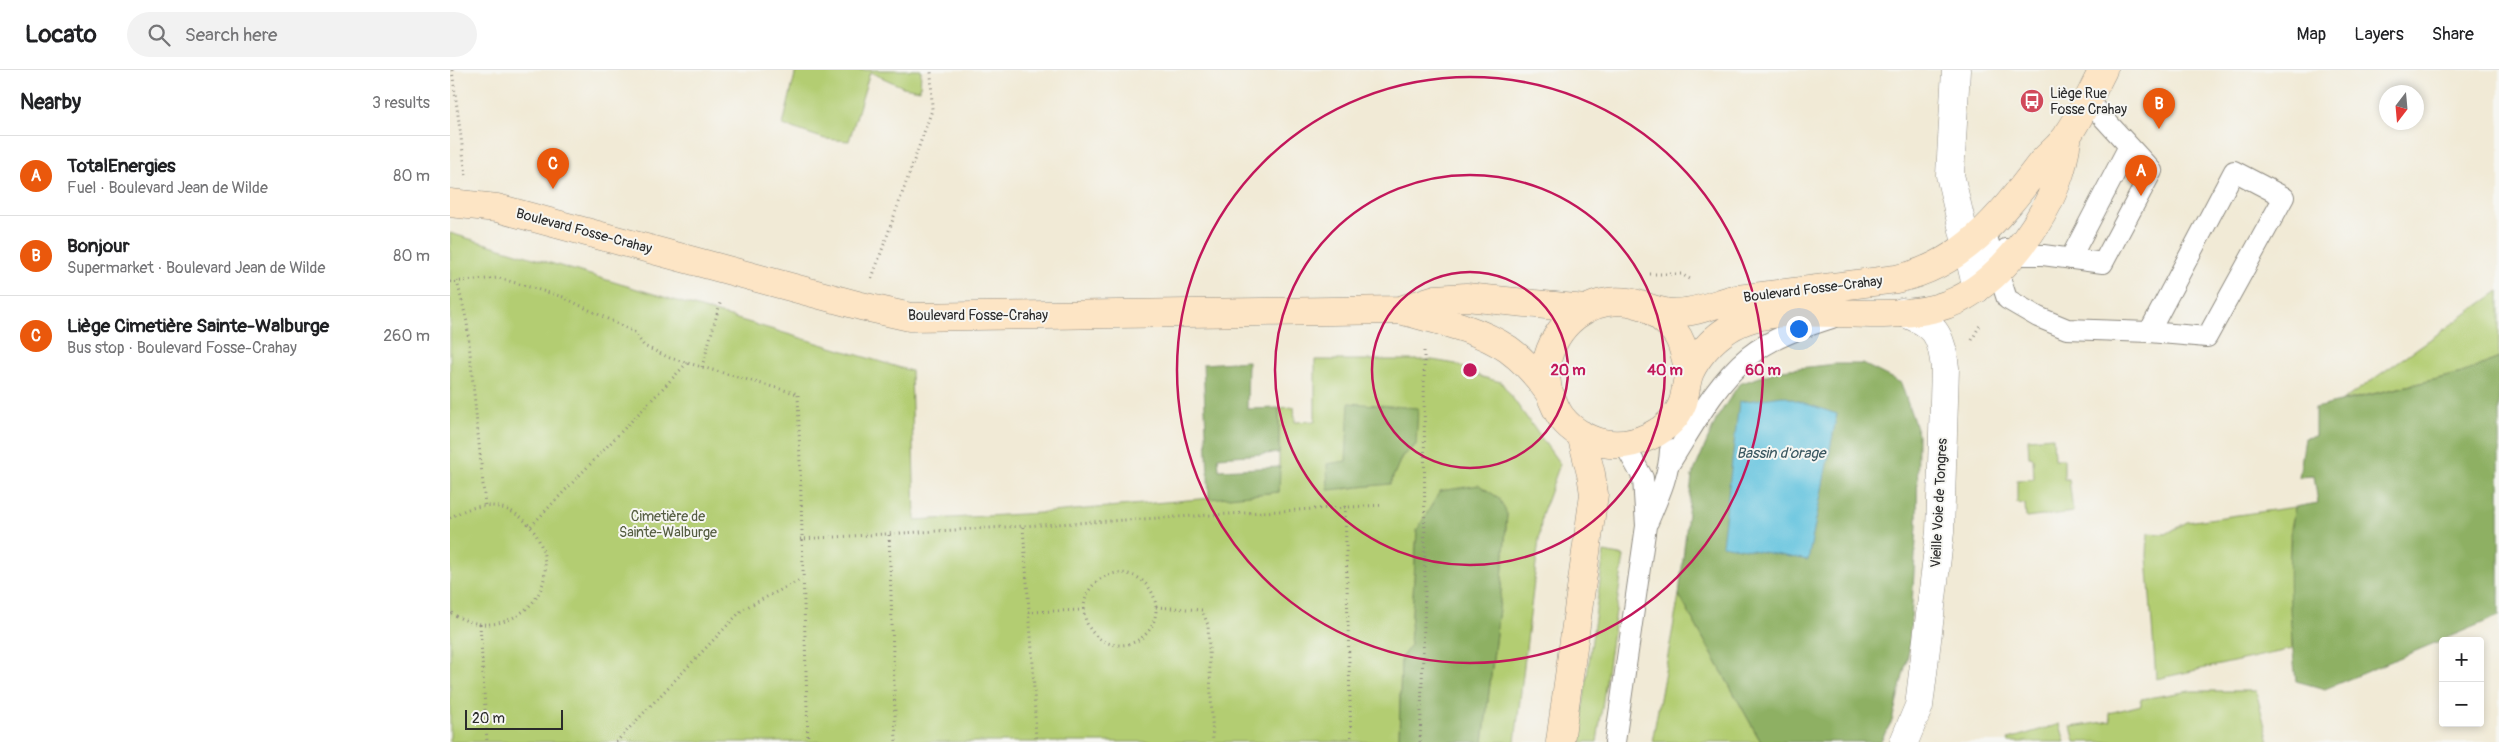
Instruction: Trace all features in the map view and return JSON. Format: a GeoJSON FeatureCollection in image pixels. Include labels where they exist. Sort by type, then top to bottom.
{"type":"FeatureCollection","features":[{"type":"Feature","properties":{"kind":"main road"},"geometry":{"type":"LineString","coordinates":[[2068,134],[2104,70]]}},
{"type":"Feature","properties":{"kind":"main road","name":"Boulevard Fosse-Crahay"},"geometry":{"type":"LineString","coordinates":[[1400,310],[1477,334],[1508,349],[1533,372],[1548,392],[1562,418],[1581,434],[1602,443],[1624,444],[1645,439],[1668,425],[1682,403],[1689,373],[1701,355],[1716,339],[1744,320],[1804,312],[1902,312],[1935,309],[1964,298],[1977,289],[2005,263],[2028,236],[2060,174],[2068,134]]}},
{"type":"Feature","properties":{"kind":"main road","name":"Boulevard Fosse-Crahay"},"geometry":{"type":"LineString","coordinates":[[1548,392],[1546,366],[1553,340],[1567,322],[1585,309],[1607,302],[1630,302],[1651,310],[1675,313],[1704,308],[1730,300],[1913,275],[1943,262],[1977,238],[2008,207],[2040,165],[2068,134]]}},
{"type":"Feature","properties":{"kind":"main road","name":"Boulevard Fosse-Crahay"},"geometry":{"type":"LineString","coordinates":[[461,204],[497,208],[861,306],[910,317],[1400,310],[1435,298],[1466,297],[1585,309]]}},
{"type":"Feature","properties":{"kind":"main road","name":"Boulevard Fosse-Crahay"},"geometry":{"type":"LineString","coordinates":[[1651,310],[1670,324],[1683,342],[1689,373]]}},
{"type":"Feature","properties":{"kind":"main road"},"geometry":{"type":"LineString","coordinates":[[1560,742],[1594,494],[1581,434]]}},
{"type":"Feature","properties":{"kind":"main road"},"geometry":{"type":"LineString","coordinates":[[1594,494],[1624,444]]}},
{"type":"Feature","properties":{"kind":"street"},"geometry":{"type":"LineString","coordinates":[[1956,70],[1950,176],[1977,238],[1977,289]]}},
{"type":"Feature","properties":{"kind":"street","name":"Vieille Voie de Tongres"},"geometry":{"type":"LineString","coordinates":[[1902,312],[1922,319],[1936,333],[1942,345],[1945,368],[1940,532],[1920,706],[1904,742]]}},
{"type":"Feature","properties":{"kind":"lane"},"geometry":{"type":"LineString","coordinates":[[2005,263],[2043,255],[2103,264],[2148,179],[2152,171],[2087,100]]}},
{"type":"Feature","properties":{"kind":"lane"},"geometry":{"type":"LineString","coordinates":[[2070,259],[2129,146]]}},
{"type":"Feature","properties":{"kind":"lane"},"geometry":{"type":"LineString","coordinates":[[1977,238],[2005,263],[2007,299],[2038,317],[2067,329],[2148,332],[2207,337],[2284,197],[2234,171],[2148,332]]}},
{"type":"Feature","properties":{"kind":"lane"},"geometry":{"type":"LineString","coordinates":[[1646,526],[1670,463],[1718,389],[1750,356],[1772,342],[1805,327],[1847,313]]}},
{"type":"Feature","properties":{"kind":"lane"},"geometry":{"type":"LineString","coordinates":[[1668,425],[1671,437],[1670,463]]}},
{"type":"Feature","properties":{"kind":"lane"},"geometry":{"type":"LineString","coordinates":[[1615,742],[1646,526],[1643,478],[1624,444]]}},
{"type":"Feature","properties":{"kind":"path"},"geometry":{"type":"LineString","coordinates":[[452,70],[461,204]]}},
{"type":"Feature","properties":{"kind":"path"},"geometry":{"type":"LineString","coordinates":[[861,306],[932,110],[931,70]]}},
{"type":"Feature","properties":{"kind":"path"},"geometry":{"type":"LineString","coordinates":[[702,367],[730,270]]}},
{"type":"Feature","properties":{"kind":"path"},"geometry":{"type":"LineString","coordinates":[[450,282],[498,278],[563,297],[634,332],[644,346],[670,358],[798,394],[800,539],[808,742]]}},
{"type":"Feature","properties":{"kind":"path"},"geometry":{"type":"LineString","coordinates":[[457,281],[467,322],[485,505]]}},
{"type":"Feature","properties":{"kind":"path"},"geometry":{"type":"LineString","coordinates":[[1420,742],[1426,594],[1424,348],[1432,349]]}},
{"type":"Feature","properties":{"kind":"path"},"geometry":{"type":"LineString","coordinates":[[531,526],[687,363]]}},
{"type":"Feature","properties":{"kind":"path"},"geometry":{"type":"LineString","coordinates":[[450,518],[464,509],[485,505],[502,507],[518,515],[531,526],[542,543],[546,563],[543,583],[534,601],[519,615],[500,623],[480,624],[461,619],[450,612]]}},
{"type":"Feature","properties":{"kind":"path"},"geometry":{"type":"LineString","coordinates":[[800,539],[1383,505]]}},
{"type":"Feature","properties":{"kind":"path"},"geometry":{"type":"LineString","coordinates":[[1345,506],[1351,742]]}},
{"type":"Feature","properties":{"kind":"path"},"geometry":{"type":"LineString","coordinates":[[1023,527],[1033,664],[1036,742]]}},
{"type":"Feature","properties":{"kind":"path"},"geometry":{"type":"LineString","coordinates":[[890,535],[896,742]]}},
{"type":"Feature","properties":{"kind":"path"},"geometry":{"type":"LineString","coordinates":[[1118,572],[1132,574],[1145,582],[1153,594],[1156,607],[1154,622],[1147,634],[1135,642],[1121,646],[1107,644],[1094,635],[1086,624],[1083,610],[1085,596],[1093,584],[1104,576],[1118,572]]}},
{"type":"Feature","properties":{"kind":"path"},"geometry":{"type":"LineString","coordinates":[[616,742],[743,608],[802,579]]}},
{"type":"Feature","properties":{"kind":"path"},"geometry":{"type":"LineString","coordinates":[[1156,607],[1202,610],[1208,625],[1213,742]]}},
{"type":"Feature","properties":{"kind":"path"},"geometry":{"type":"LineString","coordinates":[[1028,612],[1083,610]]}},
{"type":"Feature","properties":{"kind":"path"},"geometry":{"type":"LineString","coordinates":[[480,624],[487,742]]}},
{"type":"Feature","properties":{"kind":"green space"},"geometry":{"type":"Polygon","coordinates":[[[796,70],[921,70],[920,90],[903,87],[870,72],[849,141],[825,139],[783,125],[796,70]]]}},
{"type":"Feature","properties":{"kind":"green space","name":"Cimetière de Sainte-Walburge"},"geometry":{"type":"Polygon","coordinates":[[[450,233],[911,371],[915,520],[1040,513],[1279,492],[1279,408],[1294,407],[1295,422],[1315,421],[1315,360],[1432,360],[1456,364],[1482,377],[1501,382],[1560,464],[1542,514],[1515,742],[1483,742],[1501,592],[1507,514],[1417,529],[1410,646],[1401,658],[1399,742],[450,742],[450,233]],[[1416,445],[1344,489],[1390,483],[1402,456],[1416,445]]]}},
{"type":"Feature","properties":{"kind":"green space"},"geometry":{"type":"Polygon","coordinates":[[[2499,291],[2499,358],[2462,373],[2342,401],[2499,291]]]}},
{"type":"Feature","properties":{"kind":"green space"},"geometry":{"type":"Polygon","coordinates":[[[2499,358],[2499,616],[2449,637],[2439,637],[2439,641],[2325,689],[2296,681],[2290,616],[2290,548],[2295,507],[2318,503],[2314,476],[2299,477],[2305,438],[2315,436],[2315,408],[2462,373],[2499,358]]]}},
{"type":"Feature","properties":{"kind":"green space"},"geometry":{"type":"Polygon","coordinates":[[[1248,361],[1247,409],[1279,408],[1279,453],[1218,457],[1219,470],[1280,467],[1279,492],[1209,499],[1203,364],[1248,361]]]}},
{"type":"Feature","properties":{"kind":"green space"},"geometry":{"type":"Polygon","coordinates":[[[1836,364],[1863,364],[1901,383],[1918,434],[1917,525],[1909,651],[1892,721],[1880,742],[1761,742],[1679,595],[1692,476],[1717,418],[1739,384],[1781,370],[1836,364]]]}},
{"type":"Feature","properties":{"kind":"green space"},"geometry":{"type":"Polygon","coordinates":[[[1349,403],[1418,408],[1416,445],[1402,456],[1390,484],[1328,490],[1327,464],[1346,461],[1349,403]]]}},
{"type":"Feature","properties":{"kind":"green space"},"geometry":{"type":"Polygon","coordinates":[[[2053,437],[2054,459],[2064,459],[2064,479],[2069,479],[2073,512],[2026,518],[2025,504],[2017,503],[2017,480],[2034,479],[2033,458],[2029,457],[2028,439],[2053,437]]]}},
{"type":"Feature","properties":{"kind":"green space"},"geometry":{"type":"Polygon","coordinates":[[[1479,485],[1499,498],[1507,514],[1501,592],[1483,742],[1399,742],[1401,658],[1410,646],[1417,530],[1440,491],[1479,485]]]}},
{"type":"Feature","properties":{"kind":"green space"},"geometry":{"type":"Polygon","coordinates":[[[2295,507],[2290,534],[2292,649],[2156,679],[2147,556],[2148,533],[2166,534],[2187,522],[2295,507]]]}},
{"type":"Feature","properties":{"kind":"green space"},"geometry":{"type":"Polygon","coordinates":[[[1604,552],[1624,556],[1597,742],[1578,742],[1604,552]]]}},
{"type":"Feature","properties":{"kind":"green space"},"geometry":{"type":"Polygon","coordinates":[[[1679,595],[1761,742],[1652,742],[1679,595]]]}},
{"type":"Feature","properties":{"kind":"green space"},"geometry":{"type":"Polygon","coordinates":[[[2190,691],[2256,691],[2269,742],[2075,742],[2071,727],[2111,721],[2109,713],[2141,705],[2141,699],[2190,691]]]}},
{"type":"Feature","properties":{"kind":"green space"},"geometry":{"type":"Polygon","coordinates":[[[2060,724],[2065,742],[2008,742],[2009,739],[2060,724]]]}},
{"type":"Feature","properties":{"kind":"water","name":"Bassin d'orage"},"geometry":{"type":"Polygon","coordinates":[[[1783,396],[1837,414],[1808,560],[1722,545],[1739,402],[1783,396]]]}},
{"type":"Feature","properties":{"kind":"place","name":"Liège Rue Fosse Crahay"},"geometry":{"type":"Point","coordinates":[2032,101]}},
{"type":"Feature","properties":{"kind":"place","name":"Bonjour"},"geometry":{"type":"Point","coordinates":[2159,129]}},
{"type":"Feature","properties":{"kind":"place","name":"Liège Cimetière Sainte-Walburge"},"geometry":{"type":"Point","coordinates":[553,189]}},
{"type":"Feature","properties":{"kind":"place","name":"TotalEnergies"},"geometry":{"type":"Point","coordinates":[2141,196]}}]}
